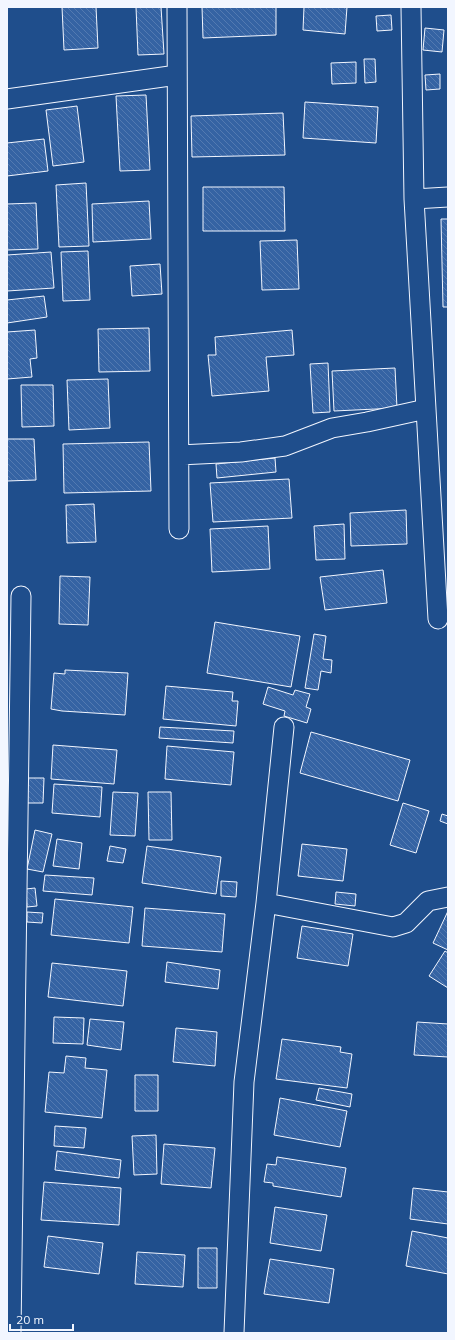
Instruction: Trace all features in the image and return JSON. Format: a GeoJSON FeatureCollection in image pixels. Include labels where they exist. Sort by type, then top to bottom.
{"type":"FeatureCollection","features":[{"type":"Feature","properties":{"kind":"street"},"geometry":{"type":"LineString","coordinates":[[177,7],[179,529]]}},
{"type":"Feature","properties":{"kind":"street"},"geometry":{"type":"LineString","coordinates":[[411,7],[414,199],[438,619]]}},
{"type":"Feature","properties":{"kind":"street"},"geometry":{"type":"LineString","coordinates":[[7,99],[177,75]]}},
{"type":"Feature","properties":{"kind":"street"},"geometry":{"type":"LineString","coordinates":[[414,199],[448,197]]}},
{"type":"Feature","properties":{"kind":"street"},"geometry":{"type":"LineString","coordinates":[[179,455],[241,452],[284,446],[332,428],[426,409]]}},
{"type":"Feature","properties":{"kind":"street"},"geometry":{"type":"LineString","coordinates":[[11,1333],[12,861],[21,596]]}},
{"type":"Feature","properties":{"kind":"street"},"geometry":{"type":"LineString","coordinates":[[234,1333],[244,1082],[266,903],[284,727]]}},
{"type":"Feature","properties":{"kind":"street"},"geometry":{"type":"LineString","coordinates":[[266,903],[393,927],[406,923],[428,901],[448,896]]}},
{"type":"Feature","properties":{"kind":"building"},"geometry":{"type":"Polygon","coordinates":[[[62,7],[96,7],[98,48],[64,50],[62,7]]]}},
{"type":"Feature","properties":{"kind":"building"},"geometry":{"type":"Polygon","coordinates":[[[136,7],[161,7],[164,54],[138,55],[136,7]]]}},
{"type":"Feature","properties":{"kind":"building"},"geometry":{"type":"Polygon","coordinates":[[[202,7],[276,7],[276,35],[203,38],[202,7]]]}},
{"type":"Feature","properties":{"kind":"building"},"geometry":{"type":"Polygon","coordinates":[[[304,7],[347,7],[345,34],[303,30],[304,7]]]}},
{"type":"Feature","properties":{"kind":"building"},"geometry":{"type":"Polygon","coordinates":[[[391,15],[392,30],[377,31],[376,16],[391,15]]]}},
{"type":"Feature","properties":{"kind":"building"},"geometry":{"type":"Polygon","coordinates":[[[425,28],[444,30],[442,52],[423,50],[425,28]]]}},
{"type":"Feature","properties":{"kind":"building"},"geometry":{"type":"Polygon","coordinates":[[[364,59],[375,59],[376,82],[365,83],[364,59]]]}},
{"type":"Feature","properties":{"kind":"building"},"geometry":{"type":"Polygon","coordinates":[[[356,62],[356,83],[332,84],[331,63],[356,62]]]}},
{"type":"Feature","properties":{"kind":"building"},"geometry":{"type":"Polygon","coordinates":[[[440,74],[440,89],[426,90],[425,75],[440,74]]]}},
{"type":"Feature","properties":{"kind":"building"},"geometry":{"type":"Polygon","coordinates":[[[146,95],[150,170],[120,171],[116,96],[146,95]]]}},
{"type":"Feature","properties":{"kind":"building"},"geometry":{"type":"Polygon","coordinates":[[[305,102],[378,107],[376,143],[303,138],[305,102]]]}},
{"type":"Feature","properties":{"kind":"building"},"geometry":{"type":"Polygon","coordinates":[[[77,106],[84,162],[53,166],[46,110],[77,106]]]}},
{"type":"Feature","properties":{"kind":"building"},"geometry":{"type":"Polygon","coordinates":[[[283,113],[285,155],[192,157],[191,116],[283,113]]]}},
{"type":"Feature","properties":{"kind":"building"},"geometry":{"type":"Polygon","coordinates":[[[44,139],[48,171],[7,176],[7,143],[44,139]]]}},
{"type":"Feature","properties":{"kind":"building"},"geometry":{"type":"Polygon","coordinates":[[[86,183],[89,246],[59,247],[56,185],[86,183]]]}},
{"type":"Feature","properties":{"kind":"building"},"geometry":{"type":"Polygon","coordinates":[[[203,187],[284,187],[285,231],[203,231],[203,187]]]}},
{"type":"Feature","properties":{"kind":"building"},"geometry":{"type":"Polygon","coordinates":[[[149,201],[151,239],[93,242],[92,204],[149,201]]]}},
{"type":"Feature","properties":{"kind":"building"},"geometry":{"type":"Polygon","coordinates":[[[36,203],[38,249],[7,250],[7,204],[36,203]]]}},
{"type":"Feature","properties":{"kind":"building"},"geometry":{"type":"Polygon","coordinates":[[[441,219],[448,219],[448,307],[443,307],[441,219]]]}},
{"type":"Feature","properties":{"kind":"building"},"geometry":{"type":"Polygon","coordinates":[[[297,240],[299,289],[262,290],[260,241],[297,240]]]}},
{"type":"Feature","properties":{"kind":"building"},"geometry":{"type":"Polygon","coordinates":[[[88,251],[90,300],[63,301],[61,252],[88,251]]]}},
{"type":"Feature","properties":{"kind":"building"},"geometry":{"type":"Polygon","coordinates":[[[51,252],[54,288],[7,291],[7,255],[51,252]]]}},
{"type":"Feature","properties":{"kind":"building"},"geometry":{"type":"Polygon","coordinates":[[[160,264],[162,294],[132,296],[130,266],[160,264]]]}},
{"type":"Feature","properties":{"kind":"building"},"geometry":{"type":"Polygon","coordinates":[[[44,296],[47,317],[7,323],[7,300],[44,296]]]}},
{"type":"Feature","properties":{"kind":"building"},"geometry":{"type":"Polygon","coordinates":[[[149,328],[150,371],[99,372],[98,329],[149,328]]]}},
{"type":"Feature","properties":{"kind":"building"},"geometry":{"type":"Polygon","coordinates":[[[35,330],[37,358],[30,359],[32,377],[7,379],[7,332],[35,330]]]}},
{"type":"Feature","properties":{"kind":"building"},"geometry":{"type":"Polygon","coordinates":[[[292,330],[294,355],[266,357],[269,391],[212,396],[208,355],[216,355],[215,337],[292,330]]]}},
{"type":"Feature","properties":{"kind":"building"},"geometry":{"type":"Polygon","coordinates":[[[328,363],[330,412],[313,413],[310,364],[328,363]]]}},
{"type":"Feature","properties":{"kind":"building"},"geometry":{"type":"Polygon","coordinates":[[[395,368],[397,408],[334,411],[332,371],[395,368]]]}},
{"type":"Feature","properties":{"kind":"building"},"geometry":{"type":"Polygon","coordinates":[[[108,379],[110,428],[69,430],[67,380],[108,379]]]}},
{"type":"Feature","properties":{"kind":"building"},"geometry":{"type":"Polygon","coordinates":[[[21,385],[53,385],[54,426],[22,427],[21,385]]]}},
{"type":"Feature","properties":{"kind":"building"},"geometry":{"type":"Polygon","coordinates":[[[7,439],[34,439],[36,480],[7,481],[7,439]]]}},
{"type":"Feature","properties":{"kind":"building"},"geometry":{"type":"Polygon","coordinates":[[[149,442],[151,491],[64,493],[63,444],[149,442]]]}},
{"type":"Feature","properties":{"kind":"building"},"geometry":{"type":"Polygon","coordinates":[[[275,458],[276,472],[217,478],[216,464],[275,458]]]}},
{"type":"Feature","properties":{"kind":"building"},"geometry":{"type":"Polygon","coordinates":[[[289,479],[292,518],[213,522],[210,483],[289,479]]]}},
{"type":"Feature","properties":{"kind":"building"},"geometry":{"type":"Polygon","coordinates":[[[94,504],[96,542],[67,543],[66,505],[94,504]]]}},
{"type":"Feature","properties":{"kind":"building"},"geometry":{"type":"Polygon","coordinates":[[[406,510],[407,544],[351,546],[350,513],[406,510]]]}},
{"type":"Feature","properties":{"kind":"building"},"geometry":{"type":"Polygon","coordinates":[[[344,524],[345,559],[316,560],[314,526],[344,524]]]}},
{"type":"Feature","properties":{"kind":"building"},"geometry":{"type":"Polygon","coordinates":[[[268,526],[270,569],[212,572],[210,529],[268,526]]]}},
{"type":"Feature","properties":{"kind":"building"},"geometry":{"type":"Polygon","coordinates":[[[383,570],[387,603],[325,610],[320,577],[383,570]]]}},
{"type":"Feature","properties":{"kind":"building"},"geometry":{"type":"Polygon","coordinates":[[[60,576],[90,577],[88,625],[59,624],[60,576]]]}},
{"type":"Feature","properties":{"kind":"building"},"geometry":{"type":"Polygon","coordinates":[[[215,622],[300,636],[291,687],[207,673],[215,622]]]}},
{"type":"Feature","properties":{"kind":"building"},"geometry":{"type":"Polygon","coordinates":[[[314,634],[326,636],[323,659],[332,660],[331,673],[321,671],[318,690],[305,688],[314,634]]]}},
{"type":"Feature","properties":{"kind":"building"},"geometry":{"type":"Polygon","coordinates":[[[65,670],[128,673],[125,715],[51,709],[54,673],[65,674],[65,670]]]}},
{"type":"Feature","properties":{"kind":"building"},"geometry":{"type":"Polygon","coordinates":[[[166,686],[233,692],[232,701],[238,701],[236,726],[163,719],[166,686]]]}},
{"type":"Feature","properties":{"kind":"building"},"geometry":{"type":"Polygon","coordinates":[[[268,687],[293,695],[295,690],[310,694],[306,707],[311,709],[307,723],[284,716],[285,711],[263,704],[268,687]]]}},
{"type":"Feature","properties":{"kind":"building"},"geometry":{"type":"Polygon","coordinates":[[[160,727],[234,731],[233,743],[159,738],[160,727]]]}},
{"type":"Feature","properties":{"kind":"building"},"geometry":{"type":"Polygon","coordinates":[[[311,732],[410,760],[398,801],[300,773],[311,732]]]}},
{"type":"Feature","properties":{"kind":"building"},"geometry":{"type":"Polygon","coordinates":[[[53,745],[117,750],[114,784],[51,779],[53,745]]]}},
{"type":"Feature","properties":{"kind":"building"},"geometry":{"type":"Polygon","coordinates":[[[167,746],[234,752],[231,785],[165,779],[167,746]]]}},
{"type":"Feature","properties":{"kind":"building"},"geometry":{"type":"Polygon","coordinates":[[[28,778],[44,778],[43,803],[27,803],[28,778]]]}},
{"type":"Feature","properties":{"kind":"building"},"geometry":{"type":"Polygon","coordinates":[[[54,784],[102,787],[100,817],[52,813],[54,784]]]}},
{"type":"Feature","properties":{"kind":"building"},"geometry":{"type":"Polygon","coordinates":[[[113,792],[138,793],[135,836],[110,835],[113,792]]]}},
{"type":"Feature","properties":{"kind":"building"},"geometry":{"type":"Polygon","coordinates":[[[148,792],[171,792],[172,840],[149,840],[148,792]]]}},
{"type":"Feature","properties":{"kind":"building"},"geometry":{"type":"Polygon","coordinates":[[[403,803],[429,811],[416,853],[390,845],[403,803]]]}},
{"type":"Feature","properties":{"kind":"building"},"geometry":{"type":"Polygon","coordinates":[[[442,814],[448,816],[448,824],[440,821],[442,814]]]}},
{"type":"Feature","properties":{"kind":"building"},"geometry":{"type":"Polygon","coordinates":[[[35,830],[52,834],[43,872],[27,869],[35,830]]]}},
{"type":"Feature","properties":{"kind":"building"},"geometry":{"type":"Polygon","coordinates":[[[57,839],[82,843],[79,869],[53,866],[57,839]]]}},
{"type":"Feature","properties":{"kind":"building"},"geometry":{"type":"Polygon","coordinates":[[[302,844],[347,849],[343,881],[298,876],[302,844]]]}},
{"type":"Feature","properties":{"kind":"building"},"geometry":{"type":"Polygon","coordinates":[[[110,846],[126,849],[123,863],[107,861],[110,846]]]}},
{"type":"Feature","properties":{"kind":"building"},"geometry":{"type":"Polygon","coordinates":[[[147,846],[221,857],[216,894],[142,883],[147,846]]]}},
{"type":"Feature","properties":{"kind":"building"},"geometry":{"type":"Polygon","coordinates":[[[45,875],[94,878],[92,895],[43,891],[45,875]]]}},
{"type":"Feature","properties":{"kind":"building"},"geometry":{"type":"Polygon","coordinates":[[[221,881],[237,882],[236,897],[221,896],[221,881]]]}},
{"type":"Feature","properties":{"kind":"building"},"geometry":{"type":"Polygon","coordinates":[[[35,888],[37,906],[27,907],[26,889],[35,888]]]}},
{"type":"Feature","properties":{"kind":"building"},"geometry":{"type":"Polygon","coordinates":[[[336,892],[356,894],[355,906],[335,904],[336,892]]]}},
{"type":"Feature","properties":{"kind":"building"},"geometry":{"type":"Polygon","coordinates":[[[55,899],[133,907],[129,943],[51,935],[55,899]]]}},
{"type":"Feature","properties":{"kind":"building"},"geometry":{"type":"Polygon","coordinates":[[[145,908],[225,914],[222,952],[142,946],[145,908]]]}},
{"type":"Feature","properties":{"kind":"building"},"geometry":{"type":"Polygon","coordinates":[[[448,911],[448,950],[433,943],[448,911]]]}},
{"type":"Feature","properties":{"kind":"building"},"geometry":{"type":"Polygon","coordinates":[[[27,912],[43,913],[42,923],[27,922],[27,912]]]}},
{"type":"Feature","properties":{"kind":"building"},"geometry":{"type":"Polygon","coordinates":[[[302,926],[353,934],[348,966],[297,958],[302,926]]]}},
{"type":"Feature","properties":{"kind":"building"},"geometry":{"type":"Polygon","coordinates":[[[445,951],[448,953],[448,988],[429,976],[445,951]]]}},
{"type":"Feature","properties":{"kind":"building"},"geometry":{"type":"Polygon","coordinates":[[[167,962],[220,970],[218,989],[165,982],[167,962]]]}},
{"type":"Feature","properties":{"kind":"building"},"geometry":{"type":"Polygon","coordinates":[[[52,963],[127,971],[123,1006],[48,997],[52,963]]]}},
{"type":"Feature","properties":{"kind":"building"},"geometry":{"type":"Polygon","coordinates":[[[54,1017],[84,1018],[83,1044],[53,1043],[54,1017]]]}},
{"type":"Feature","properties":{"kind":"building"},"geometry":{"type":"Polygon","coordinates":[[[90,1019],[124,1022],[121,1050],[87,1045],[90,1019]]]}},
{"type":"Feature","properties":{"kind":"building"},"geometry":{"type":"Polygon","coordinates":[[[417,1022],[448,1024],[448,1057],[414,1055],[417,1022]]]}},
{"type":"Feature","properties":{"kind":"building"},"geometry":{"type":"Polygon","coordinates":[[[176,1028],[217,1032],[215,1066],[173,1062],[176,1028]]]}},
{"type":"Feature","properties":{"kind":"building"},"geometry":{"type":"Polygon","coordinates":[[[282,1039],[341,1047],[340,1052],[352,1054],[347,1088],[276,1079],[282,1039]]]}},
{"type":"Feature","properties":{"kind":"building"},"geometry":{"type":"Polygon","coordinates":[[[66,1056],[86,1058],[85,1068],[107,1070],[102,1118],[45,1112],[49,1072],[64,1073],[66,1056]]]}},
{"type":"Feature","properties":{"kind":"building"},"geometry":{"type":"Polygon","coordinates":[[[135,1075],[158,1075],[158,1111],[135,1111],[135,1075]]]}},
{"type":"Feature","properties":{"kind":"building"},"geometry":{"type":"Polygon","coordinates":[[[319,1088],[352,1094],[350,1107],[316,1100],[319,1088]]]}},
{"type":"Feature","properties":{"kind":"building"},"geometry":{"type":"Polygon","coordinates":[[[280,1098],[347,1111],[340,1147],[274,1135],[280,1098]]]}},
{"type":"Feature","properties":{"kind":"building"},"geometry":{"type":"Polygon","coordinates":[[[55,1126],[86,1128],[84,1148],[54,1146],[55,1126]]]}},
{"type":"Feature","properties":{"kind":"building"},"geometry":{"type":"Polygon","coordinates":[[[156,1135],[157,1174],[134,1175],[132,1136],[156,1135]]]}},
{"type":"Feature","properties":{"kind":"building"},"geometry":{"type":"Polygon","coordinates":[[[164,1144],[215,1148],[211,1188],[161,1184],[164,1144]]]}},
{"type":"Feature","properties":{"kind":"building"},"geometry":{"type":"Polygon","coordinates":[[[57,1151],[121,1160],[119,1178],[55,1170],[57,1151]]]}},
{"type":"Feature","properties":{"kind":"building"},"geometry":{"type":"Polygon","coordinates":[[[277,1157],[346,1168],[341,1197],[273,1186],[273,1183],[264,1182],[267,1164],[276,1165],[277,1157]]]}},
{"type":"Feature","properties":{"kind":"building"},"geometry":{"type":"Polygon","coordinates":[[[44,1182],[121,1188],[119,1225],[41,1220],[44,1182]]]}},
{"type":"Feature","properties":{"kind":"building"},"geometry":{"type":"Polygon","coordinates":[[[413,1188],[448,1192],[448,1224],[410,1219],[413,1188]]]}},
{"type":"Feature","properties":{"kind":"building"},"geometry":{"type":"Polygon","coordinates":[[[275,1207],[327,1215],[321,1251],[270,1243],[275,1207]]]}},
{"type":"Feature","properties":{"kind":"building"},"geometry":{"type":"Polygon","coordinates":[[[412,1231],[448,1238],[448,1274],[406,1266],[412,1231]]]}},
{"type":"Feature","properties":{"kind":"building"},"geometry":{"type":"Polygon","coordinates":[[[48,1236],[103,1243],[99,1274],[44,1267],[48,1236]]]}},
{"type":"Feature","properties":{"kind":"building"},"geometry":{"type":"Polygon","coordinates":[[[198,1248],[217,1248],[217,1288],[198,1288],[198,1248]]]}},
{"type":"Feature","properties":{"kind":"building"},"geometry":{"type":"Polygon","coordinates":[[[137,1252],[185,1255],[183,1287],[135,1284],[137,1252]]]}},
{"type":"Feature","properties":{"kind":"building"},"geometry":{"type":"Polygon","coordinates":[[[270,1259],[334,1269],[329,1303],[264,1294],[270,1259]]]}}]}
